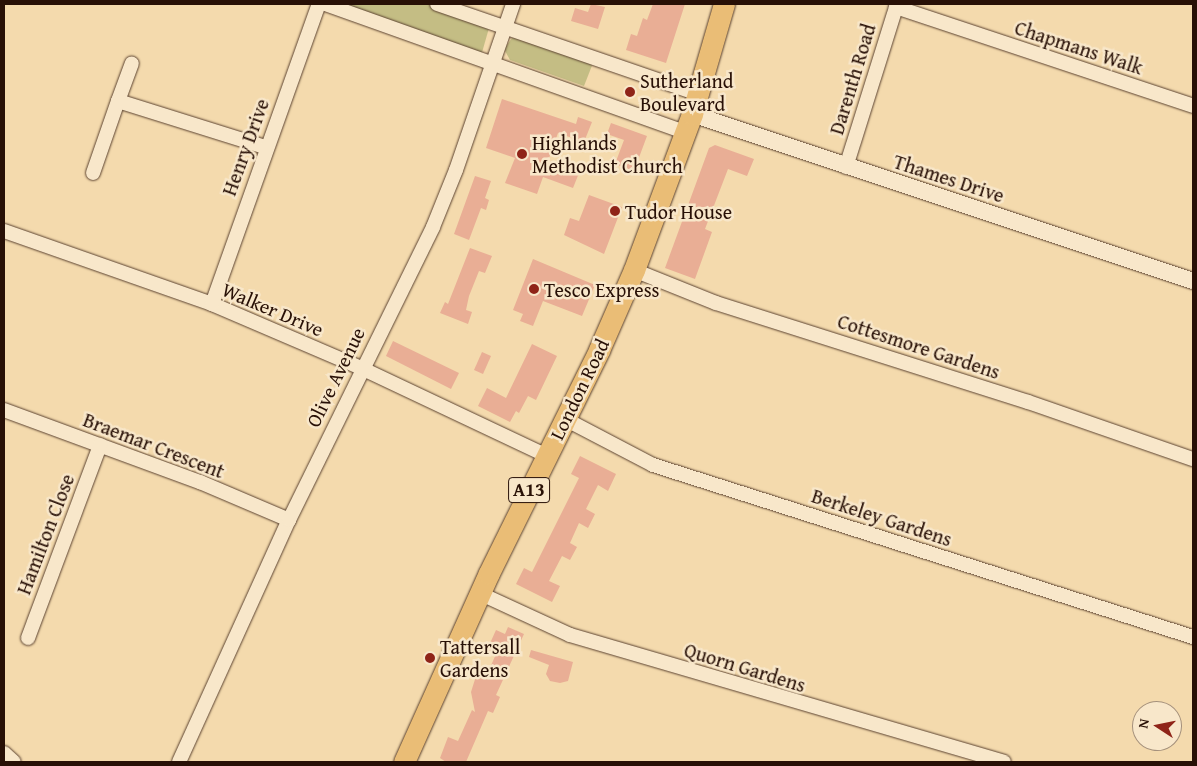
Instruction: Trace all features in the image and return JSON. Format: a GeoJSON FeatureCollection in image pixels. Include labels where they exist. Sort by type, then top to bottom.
{"type":"FeatureCollection","features":[{"type":"Feature","properties":{"kind":"main road","name":"London Road"},"geometry":{"type":"LineString","coordinates":[[404,762],[479,593],[565,419],[634,270],[692,113],[724,4]]}},
{"type":"Feature","properties":{"kind":"street","name":"Henry Drive"},"geometry":{"type":"LineString","coordinates":[[212,304],[265,147],[319,4]]}},
{"type":"Feature","properties":{"kind":"street"},"geometry":{"type":"LineString","coordinates":[[326,4],[493,64],[692,113]]}},
{"type":"Feature","properties":{"kind":"street"},"geometry":{"type":"LineString","coordinates":[[437,4],[504,28],[692,113]]}},
{"type":"Feature","properties":{"kind":"street","name":"Olive Avenue"},"geometry":{"type":"LineString","coordinates":[[179,762],[288,520],[443,204],[513,4]]}},
{"type":"Feature","properties":{"kind":"street","name":"Chapmans Walk"},"geometry":{"type":"LineString","coordinates":[[896,5],[1193,106]]}},
{"type":"Feature","properties":{"kind":"street","name":"Darenth Road"},"geometry":{"type":"LineString","coordinates":[[846,167],[896,5]]}},
{"type":"Feature","properties":{"kind":"street"},"geometry":{"type":"LineString","coordinates":[[93,174],[132,63]]}},
{"type":"Feature","properties":{"kind":"street"},"geometry":{"type":"LineString","coordinates":[[118,101],[265,147]]}},
{"type":"Feature","properties":{"kind":"street","name":"Thames Drive"},"geometry":{"type":"LineString","coordinates":[[692,113],[846,167],[1193,281]]}},
{"type":"Feature","properties":{"kind":"street","name":"Walker Drive"},"geometry":{"type":"LineString","coordinates":[[4,231],[212,304],[361,368],[547,456]]}},
{"type":"Feature","properties":{"kind":"street","name":"Cottesmore Gardens"},"geometry":{"type":"LineString","coordinates":[[634,270],[716,303],[1028,402],[1193,459]]}},
{"type":"Feature","properties":{"kind":"street","name":"Braemar Crescent"},"geometry":{"type":"LineString","coordinates":[[4,410],[200,482],[288,520]]}},
{"type":"Feature","properties":{"kind":"street","name":"Berkeley Gardens"},"geometry":{"type":"LineString","coordinates":[[565,419],[653,465],[1193,636]]}},
{"type":"Feature","properties":{"kind":"street","name":"Hamilton Close"},"geometry":{"type":"LineString","coordinates":[[28,638],[100,445]]}},
{"type":"Feature","properties":{"kind":"street","name":"Quorn Gardens"},"geometry":{"type":"LineString","coordinates":[[479,593],[570,636],[1004,762]]}},
{"type":"Feature","properties":{"kind":"street"},"geometry":{"type":"LineString","coordinates":[[4,753],[14,762]]}},
{"type":"Feature","properties":{"kind":"shaded area"},"geometry":{"type":"Polygon","coordinates":[[[329,4],[427,4],[489,28],[481,56],[329,4]]]}},
{"type":"Feature","properties":{"kind":"shaded area"},"geometry":{"type":"Polygon","coordinates":[[[512,38],[520,38],[593,63],[584,86],[510,60],[504,49],[512,38]]]}},
{"type":"Feature","properties":{"kind":"building"},"geometry":{"type":"Polygon","coordinates":[[[591,4],[605,7],[598,29],[571,21],[575,8],[588,12],[591,4]]]}},
{"type":"Feature","properties":{"kind":"building"},"geometry":{"type":"Polygon","coordinates":[[[653,4],[685,4],[666,63],[626,50],[631,34],[637,36],[643,18],[647,20],[653,4]]]}},
{"type":"Feature","properties":{"kind":"building"},"geometry":{"type":"Polygon","coordinates":[[[502,99],[576,124],[578,117],[592,122],[584,142],[558,133],[548,161],[579,173],[573,188],[543,177],[537,194],[505,183],[515,158],[486,148],[502,99]]]}},
{"type":"Feature","properties":{"kind":"building"},"geometry":{"type":"Polygon","coordinates":[[[611,123],[647,136],[634,171],[615,164],[624,140],[607,134],[611,123]]]}},
{"type":"Feature","properties":{"kind":"building"},"geometry":{"type":"Polygon","coordinates":[[[715,145],[754,159],[747,176],[728,169],[705,229],[712,232],[695,279],[665,268],[709,148],[715,145]]]}},
{"type":"Feature","properties":{"kind":"building"},"geometry":{"type":"Polygon","coordinates":[[[475,176],[491,181],[485,198],[489,200],[486,210],[481,208],[469,240],[454,234],[475,176]]]}},
{"type":"Feature","properties":{"kind":"building"},"geometry":{"type":"Polygon","coordinates":[[[589,195],[622,207],[604,254],[564,235],[570,218],[579,221],[589,195]]]}},
{"type":"Feature","properties":{"kind":"building"},"geometry":{"type":"Polygon","coordinates":[[[470,248],[492,256],[485,273],[479,271],[469,296],[466,310],[472,312],[468,324],[440,313],[445,302],[448,304],[470,248]]]}},
{"type":"Feature","properties":{"kind":"building"},"geometry":{"type":"Polygon","coordinates":[[[533,259],[595,285],[582,316],[543,301],[533,326],[520,321],[523,314],[513,310],[533,259]]]}},
{"type":"Feature","properties":{"kind":"building"},"geometry":{"type":"Polygon","coordinates":[[[393,341],[459,373],[451,389],[386,356],[393,341]]]}},
{"type":"Feature","properties":{"kind":"building"},"geometry":{"type":"Polygon","coordinates":[[[532,344],[557,356],[536,400],[528,396],[519,413],[516,411],[510,422],[478,406],[487,388],[506,398],[532,344]]]}},
{"type":"Feature","properties":{"kind":"building"},"geometry":{"type":"Polygon","coordinates":[[[482,352],[491,356],[483,374],[474,370],[482,352]]]}},
{"type":"Feature","properties":{"kind":"building"},"geometry":{"type":"Polygon","coordinates":[[[580,456],[616,474],[608,491],[598,485],[586,509],[595,514],[588,528],[579,523],[570,543],[577,547],[570,560],[562,556],[549,581],[560,586],[552,602],[516,584],[524,568],[532,572],[579,478],[571,474],[580,456]]]}},
{"type":"Feature","properties":{"kind":"building"},"geometry":{"type":"Polygon","coordinates":[[[508,627],[524,634],[496,695],[500,697],[493,713],[488,711],[466,762],[446,762],[440,758],[448,737],[458,741],[472,710],[475,712],[471,692],[477,673],[486,677],[496,654],[487,650],[496,630],[505,634],[508,627]]]}},
{"type":"Feature","properties":{"kind":"building"},"geometry":{"type":"Polygon","coordinates":[[[531,650],[573,662],[568,681],[560,683],[550,681],[546,674],[549,665],[529,657],[531,650]]]}},
{"type":"Feature","properties":{"kind":"place","name":"Sutherland Boulevard"},"geometry":{"type":"Point","coordinates":[630,92]}},
{"type":"Feature","properties":{"kind":"place","name":"Highlands Methodist Church"},"geometry":{"type":"Point","coordinates":[522,154]}},
{"type":"Feature","properties":{"kind":"place","name":"Tudor House"},"geometry":{"type":"Point","coordinates":[615,211]}},
{"type":"Feature","properties":{"kind":"place","name":"Tesco Express"},"geometry":{"type":"Point","coordinates":[534,289]}},
{"type":"Feature","properties":{"kind":"place","name":"Tattersall Gardens"},"geometry":{"type":"Point","coordinates":[430,658]}}]}
